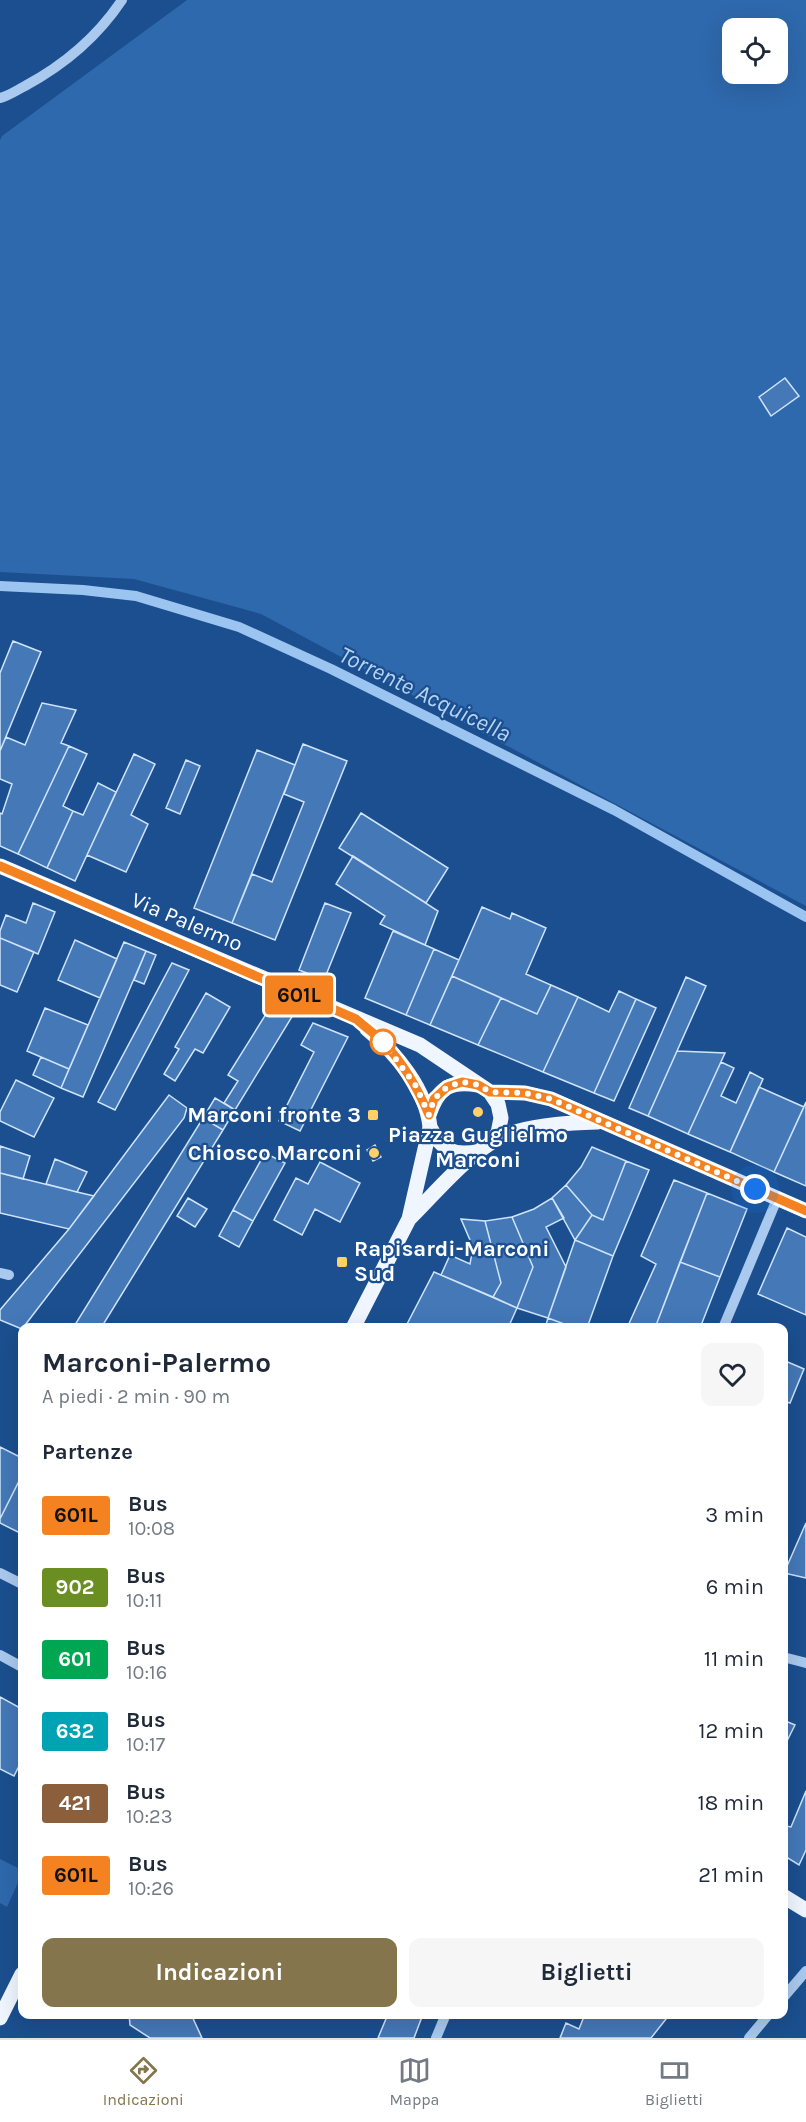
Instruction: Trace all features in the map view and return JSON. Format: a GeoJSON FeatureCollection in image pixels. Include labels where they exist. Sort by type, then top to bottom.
{"type":"FeatureCollection","features":[{"type":"Feature","properties":{"kind":"main road","name":"Via Palermo"},"geometry":{"type":"LineString","coordinates":[[0,866],[420,1045],[484,1088]]}},
{"type":"Feature","properties":{"kind":"main road"},"geometry":{"type":"LineString","coordinates":[[356,1019],[385,1044],[399,1061],[416,1086],[437,1141],[449,1151],[465,1154],[485,1148],[513,1132],[558,1125],[604,1122]]}},
{"type":"Feature","properties":{"kind":"main road"},"geometry":{"type":"LineString","coordinates":[[356,1323],[408,1219],[434,1099],[447,1087],[462,1082],[551,1099],[806,1211]]}},
{"type":"Feature","properties":{"kind":"main road"},"geometry":{"type":"LineString","coordinates":[[408,1219],[485,1148],[498,1132],[501,1118],[498,1104],[484,1088]]}},
{"type":"Feature","properties":{"kind":"main road"},"geometry":{"type":"LineString","coordinates":[[788,1899],[806,1910]]}},
{"type":"Feature","properties":{"kind":"main road"},"geometry":{"type":"LineString","coordinates":[[0,2018],[18,1982]]}},
{"type":"Feature","properties":{"kind":"street"},"geometry":{"type":"LineString","coordinates":[[0,98],[34,81],[62,63],[93,37],[122,0]]}},
{"type":"Feature","properties":{"kind":"street"},"geometry":{"type":"LineString","coordinates":[[725,1323],[777,1199]]}},
{"type":"Feature","properties":{"kind":"street"},"geometry":{"type":"LineString","coordinates":[[0,1573],[18,1582]]}},
{"type":"Feature","properties":{"kind":"street"},"geometry":{"type":"LineString","coordinates":[[0,1655],[18,1665]]}},
{"type":"Feature","properties":{"kind":"street"},"geometry":{"type":"LineString","coordinates":[[788,1658],[806,1663]]}},
{"type":"Feature","properties":{"kind":"street"},"geometry":{"type":"LineString","coordinates":[[788,1992],[806,1971]]}},
{"type":"Feature","properties":{"kind":"street"},"geometry":{"type":"LineString","coordinates":[[436,2038],[444,2019]]}},
{"type":"Feature","properties":{"kind":"street"},"geometry":{"type":"LineString","coordinates":[[749,2038],[765,2019]]}},
{"type":"Feature","properties":{"kind":"shaded area"},"geometry":{"type":"Polygon","coordinates":[[[187,0],[806,0],[806,906],[261,614],[134,579],[0,572],[0,140],[2,136],[187,0]]]}},
{"type":"Feature","properties":{"kind":"shaded area"},"geometry":{"type":"Polygon","coordinates":[[[0,1859],[18,1868],[18,1883],[7,1907],[0,1903],[0,1859]]]}},
{"type":"Feature","properties":{"kind":"building"},"geometry":{"type":"Polygon","coordinates":[[[785,378],[799,396],[771,416],[759,397],[785,378]]]}},
{"type":"Feature","properties":{"kind":"building"},"geometry":{"type":"Polygon","coordinates":[[[13,641],[41,652],[0,751],[0,673],[13,641]]]}},
{"type":"Feature","properties":{"kind":"building"},"geometry":{"type":"Polygon","coordinates":[[[42,703],[76,710],[61,743],[69,746],[18,854],[0,846],[0,813],[2,814],[12,784],[0,779],[0,751],[6,737],[25,745],[42,703]]]}},
{"type":"Feature","properties":{"kind":"building"},"geometry":{"type":"Polygon","coordinates":[[[303,744],[347,761],[275,940],[232,923],[252,874],[272,882],[304,802],[284,794],[303,744]]]}},
{"type":"Feature","properties":{"kind":"building"},"geometry":{"type":"Polygon","coordinates":[[[69,746],[87,754],[63,806],[73,811],[47,868],[18,854],[69,746]]]}},
{"type":"Feature","properties":{"kind":"building"},"geometry":{"type":"Polygon","coordinates":[[[257,750],[295,765],[232,923],[194,908],[257,750]]]}},
{"type":"Feature","properties":{"kind":"building"},"geometry":{"type":"Polygon","coordinates":[[[134,754],[155,764],[131,815],[148,824],[126,872],[87,855],[134,754]]]}},
{"type":"Feature","properties":{"kind":"building"},"geometry":{"type":"Polygon","coordinates":[[[186,760],[200,766],[180,814],[166,808],[186,760]]]}},
{"type":"Feature","properties":{"kind":"building"},"geometry":{"type":"Polygon","coordinates":[[[98,783],[116,792],[75,881],[47,868],[73,811],[83,815],[98,783]]]}},
{"type":"Feature","properties":{"kind":"building"},"geometry":{"type":"Polygon","coordinates":[[[361,813],[448,868],[426,903],[339,848],[361,813]]]}},
{"type":"Feature","properties":{"kind":"building"},"geometry":{"type":"Polygon","coordinates":[[[353,856],[438,911],[425,945],[380,924],[385,916],[336,884],[353,856]]]}},
{"type":"Feature","properties":{"kind":"building"},"geometry":{"type":"Polygon","coordinates":[[[33,903],[55,912],[38,954],[0,938],[6,915],[26,923],[33,903]]]}},
{"type":"Feature","properties":{"kind":"building"},"geometry":{"type":"Polygon","coordinates":[[[325,903],[351,913],[324,980],[299,970],[325,903]]]}},
{"type":"Feature","properties":{"kind":"building"},"geometry":{"type":"Polygon","coordinates":[[[482,907],[510,919],[512,913],[546,928],[526,974],[551,985],[537,1014],[452,976],[482,907]]]}},
{"type":"Feature","properties":{"kind":"building"},"geometry":{"type":"Polygon","coordinates":[[[393,931],[434,949],[406,1015],[365,998],[393,931]]]}},
{"type":"Feature","properties":{"kind":"building"},"geometry":{"type":"Polygon","coordinates":[[[0,938],[34,952],[17,992],[0,985],[0,938]]]}},
{"type":"Feature","properties":{"kind":"building"},"geometry":{"type":"Polygon","coordinates":[[[75,940],[117,959],[100,998],[58,980],[75,940]]]}},
{"type":"Feature","properties":{"kind":"building"},"geometry":{"type":"Polygon","coordinates":[[[124,942],[146,951],[83,1097],[61,1088],[124,942]]]}},
{"type":"Feature","properties":{"kind":"building"},"geometry":{"type":"Polygon","coordinates":[[[434,949],[459,960],[430,1025],[406,1015],[434,949]]]}},
{"type":"Feature","properties":{"kind":"building"},"geometry":{"type":"Polygon","coordinates":[[[146,951],[156,955],[144,984],[134,980],[146,951]]]}},
{"type":"Feature","properties":{"kind":"building"},"geometry":{"type":"Polygon","coordinates":[[[172,963],[189,970],[115,1110],[98,1102],[172,963]]]}},
{"type":"Feature","properties":{"kind":"building"},"geometry":{"type":"Polygon","coordinates":[[[452,976],[501,998],[478,1045],[430,1025],[452,976]]]}},
{"type":"Feature","properties":{"kind":"building"},"geometry":{"type":"Polygon","coordinates":[[[686,977],[706,986],[648,1116],[629,1108],[686,977]]]}},
{"type":"Feature","properties":{"kind":"building"},"geometry":{"type":"Polygon","coordinates":[[[551,985],[578,997],[543,1072],[478,1045],[501,998],[537,1014],[551,985]]]}},
{"type":"Feature","properties":{"kind":"building"},"geometry":{"type":"Polygon","coordinates":[[[619,991],[636,999],[594,1093],[543,1072],[578,997],[609,1012],[619,991]]]}},
{"type":"Feature","properties":{"kind":"building"},"geometry":{"type":"Polygon","coordinates":[[[206,993],[230,1007],[203,1053],[195,1049],[175,1081],[164,1074],[179,1049],[175,1047],[206,993]]]}},
{"type":"Feature","properties":{"kind":"building"},"geometry":{"type":"Polygon","coordinates":[[[636,999],[656,1008],[614,1101],[594,1093],[636,999]]]}},
{"type":"Feature","properties":{"kind":"building"},"geometry":{"type":"Polygon","coordinates":[[[271,1006],[293,1015],[235,1110],[224,1103],[238,1081],[228,1075],[271,1006]]]}},
{"type":"Feature","properties":{"kind":"building"},"geometry":{"type":"Polygon","coordinates":[[[45,1008],[88,1025],[69,1069],[27,1051],[45,1008]]]}},
{"type":"Feature","properties":{"kind":"building"},"geometry":{"type":"Polygon","coordinates":[[[313,1023],[348,1037],[300,1131],[279,1121],[314,1052],[301,1045],[313,1023]]]}},
{"type":"Feature","properties":{"kind":"building"},"geometry":{"type":"Polygon","coordinates":[[[677,1051],[725,1053],[688,1134],[648,1116],[677,1051]]]}},
{"type":"Feature","properties":{"kind":"building"},"geometry":{"type":"Polygon","coordinates":[[[41,1057],[69,1069],[61,1088],[33,1075],[41,1057]]]}},
{"type":"Feature","properties":{"kind":"building"},"geometry":{"type":"Polygon","coordinates":[[[721,1062],[734,1068],[721,1096],[736,1103],[750,1072],[763,1079],[730,1152],[688,1134],[721,1062]]]}},
{"type":"Feature","properties":{"kind":"building"},"geometry":{"type":"Polygon","coordinates":[[[16,1080],[54,1098],[34,1137],[0,1121],[0,1112],[16,1080]]]}},
{"type":"Feature","properties":{"kind":"building"},"geometry":{"type":"Polygon","coordinates":[[[759,1087],[804,1107],[774,1172],[730,1152],[759,1087]]]}},
{"type":"Feature","properties":{"kind":"building"},"geometry":{"type":"Polygon","coordinates":[[[169,1095],[187,1108],[184,1118],[27,1323],[18,1323],[18,1327],[0,1320],[0,1310],[69,1229],[169,1095]]]}},
{"type":"Feature","properties":{"kind":"building"},"geometry":{"type":"Polygon","coordinates":[[[215,1098],[235,1110],[223,1130],[203,1118],[215,1098]]]}},
{"type":"Feature","properties":{"kind":"building"},"geometry":{"type":"Polygon","coordinates":[[[806,1102],[806,1186],[774,1172],[806,1102]]]}},
{"type":"Feature","properties":{"kind":"building"},"geometry":{"type":"Polygon","coordinates":[[[203,1118],[223,1130],[104,1323],[76,1323],[203,1118]]]}},
{"type":"Feature","properties":{"kind":"building","name":"Chiosco Marconi"},"geometry":{"type":"Polygon","coordinates":[[[375,1145],[381,1157],[373,1161],[367,1150],[375,1145]]]}},
{"type":"Feature","properties":{"kind":"building"},"geometry":{"type":"Polygon","coordinates":[[[0,1146],[30,1156],[23,1179],[0,1173],[0,1146]]]}},
{"type":"Feature","properties":{"kind":"building"},"geometry":{"type":"Polygon","coordinates":[[[592,1147],[626,1161],[603,1220],[592,1215],[566,1185],[581,1167],[592,1147]]]}},
{"type":"Feature","properties":{"kind":"building"},"geometry":{"type":"Polygon","coordinates":[[[265,1153],[285,1163],[253,1221],[233,1210],[265,1153]]]}},
{"type":"Feature","properties":{"kind":"building"},"geometry":{"type":"Polygon","coordinates":[[[55,1159],[87,1172],[77,1192],[46,1184],[55,1159]]]}},
{"type":"Feature","properties":{"kind":"building"},"geometry":{"type":"Polygon","coordinates":[[[626,1161],[649,1170],[613,1256],[575,1240],[592,1215],[603,1220],[626,1161]]]}},
{"type":"Feature","properties":{"kind":"building"},"geometry":{"type":"Polygon","coordinates":[[[320,1162],[360,1183],[340,1222],[315,1209],[302,1235],[274,1220],[296,1178],[308,1184],[320,1162]]]}},
{"type":"Feature","properties":{"kind":"building"},"geometry":{"type":"Polygon","coordinates":[[[0,1173],[94,1196],[69,1229],[0,1213],[0,1173]]]}},
{"type":"Feature","properties":{"kind":"building"},"geometry":{"type":"Polygon","coordinates":[[[674,1180],[707,1193],[657,1323],[629,1323],[656,1264],[641,1256],[674,1180]]]}},
{"type":"Feature","properties":{"kind":"building"},"geometry":{"type":"Polygon","coordinates":[[[566,1185],[592,1215],[575,1240],[552,1198],[566,1185]]]}},
{"type":"Feature","properties":{"kind":"building"},"geometry":{"type":"Polygon","coordinates":[[[707,1193],[747,1209],[720,1277],[680,1262],[707,1193]]]}},
{"type":"Feature","properties":{"kind":"building"},"geometry":{"type":"Polygon","coordinates":[[[188,1198],[207,1209],[195,1227],[177,1216],[188,1198]]]}},
{"type":"Feature","properties":{"kind":"building"},"geometry":{"type":"Polygon","coordinates":[[[552,1198],[564,1218],[546,1227],[566,1267],[548,1318],[517,1308],[533,1267],[512,1217],[534,1209],[552,1198]]]}},
{"type":"Feature","properties":{"kind":"building"},"geometry":{"type":"Polygon","coordinates":[[[233,1210],[253,1221],[239,1247],[219,1236],[233,1210]]]}},
{"type":"Feature","properties":{"kind":"building"},"geometry":{"type":"Polygon","coordinates":[[[512,1217],[533,1267],[517,1308],[493,1297],[501,1283],[485,1221],[512,1217]]]}},
{"type":"Feature","properties":{"kind":"building"},"geometry":{"type":"Polygon","coordinates":[[[461,1219],[485,1221],[501,1283],[493,1297],[441,1275],[450,1255],[470,1264],[473,1247],[461,1219]]]}},
{"type":"Feature","properties":{"kind":"building"},"geometry":{"type":"Polygon","coordinates":[[[787,1228],[806,1237],[806,1315],[758,1294],[787,1228]]]}},
{"type":"Feature","properties":{"kind":"building"},"geometry":{"type":"Polygon","coordinates":[[[575,1240],[613,1256],[589,1323],[562,1323],[548,1318],[575,1240]]]}},
{"type":"Feature","properties":{"kind":"building"},"geometry":{"type":"Polygon","coordinates":[[[680,1262],[720,1277],[702,1323],[657,1323],[680,1262]]]}},
{"type":"Feature","properties":{"kind":"building"},"geometry":{"type":"Polygon","coordinates":[[[434,1272],[517,1308],[510,1323],[408,1323],[434,1272]]]}},
{"type":"Feature","properties":{"kind":"building"},"geometry":{"type":"Polygon","coordinates":[[[548,1318],[562,1323],[546,1323],[548,1318]]]}},
{"type":"Feature","properties":{"kind":"building"},"geometry":{"type":"Polygon","coordinates":[[[788,1362],[804,1369],[790,1403],[788,1402],[788,1362]]]}},
{"type":"Feature","properties":{"kind":"building"},"geometry":{"type":"Polygon","coordinates":[[[0,1447],[18,1456],[18,1483],[0,1519],[0,1447]]]}},
{"type":"Feature","properties":{"kind":"building"},"geometry":{"type":"Polygon","coordinates":[[[18,1483],[18,1532],[0,1523],[18,1483]]]}},
{"type":"Feature","properties":{"kind":"building"},"geometry":{"type":"Polygon","coordinates":[[[806,1523],[806,1578],[788,1574],[788,1564],[806,1523]]]}},
{"type":"Feature","properties":{"kind":"building"},"geometry":{"type":"Polygon","coordinates":[[[0,1697],[18,1707],[18,1768],[14,1776],[0,1769],[0,1697]]]}},
{"type":"Feature","properties":{"kind":"building"},"geometry":{"type":"Polygon","coordinates":[[[788,1722],[795,1725],[788,1739],[788,1722]]]}},
{"type":"Feature","properties":{"kind":"building"},"geometry":{"type":"Polygon","coordinates":[[[806,1791],[806,1850],[799,1865],[788,1858],[788,1826],[791,1827],[806,1791]]]}},
{"type":"Feature","properties":{"kind":"building"},"geometry":{"type":"Polygon","coordinates":[[[129,2019],[193,2019],[202,2038],[150,2038],[130,2025],[129,2019]]]}},
{"type":"Feature","properties":{"kind":"building"},"geometry":{"type":"Polygon","coordinates":[[[386,2019],[421,2019],[414,2038],[378,2038],[386,2019]]]}},
{"type":"Feature","properties":{"kind":"building"},"geometry":{"type":"Polygon","coordinates":[[[583,2019],[666,2019],[651,2038],[560,2038],[566,2023],[579,2029],[583,2019]]]}},
{"type":"Feature","properties":{"kind":"waterway","name":"Torrente Acquicella"},"geometry":{"type":"LineString","coordinates":[[0,586],[83,590],[136,596],[239,627],[331,669],[614,810],[806,917]]}},
{"type":"Feature","properties":{"kind":"bus line","name":"601L"},"geometry":{"type":"LineString","coordinates":[[0,866],[356,1019],[385,1044],[399,1061],[416,1086],[429,1115],[434,1099],[447,1087],[462,1082],[478,1085],[490,1092],[525,1093],[551,1099],[806,1211]]}},
{"type":"Feature","properties":{"kind":"place","name":"Piazza Guglielmo Marconi"},"geometry":{"type":"Point","coordinates":[478,1112]}},
{"type":"Feature","properties":{"kind":"place","name":"Marconi fronte 3"},"geometry":{"type":"Point","coordinates":[373,1115]}},
{"type":"Feature","properties":{"kind":"place","name":"Chiosco Marconi"},"geometry":{"type":"Point","coordinates":[374,1153]}},
{"type":"Feature","properties":{"kind":"place","name":"Rapisardi-Marconi Sud"},"geometry":{"type":"Point","coordinates":[342,1262]}},
{"type":"Feature","properties":{"kind":"route"},"geometry":{"type":"LineString","coordinates":[[383,1042],[416,1086],[429,1115],[434,1099],[447,1087],[462,1082],[478,1085],[490,1092],[525,1093],[551,1099],[755,1189]]}}]}
